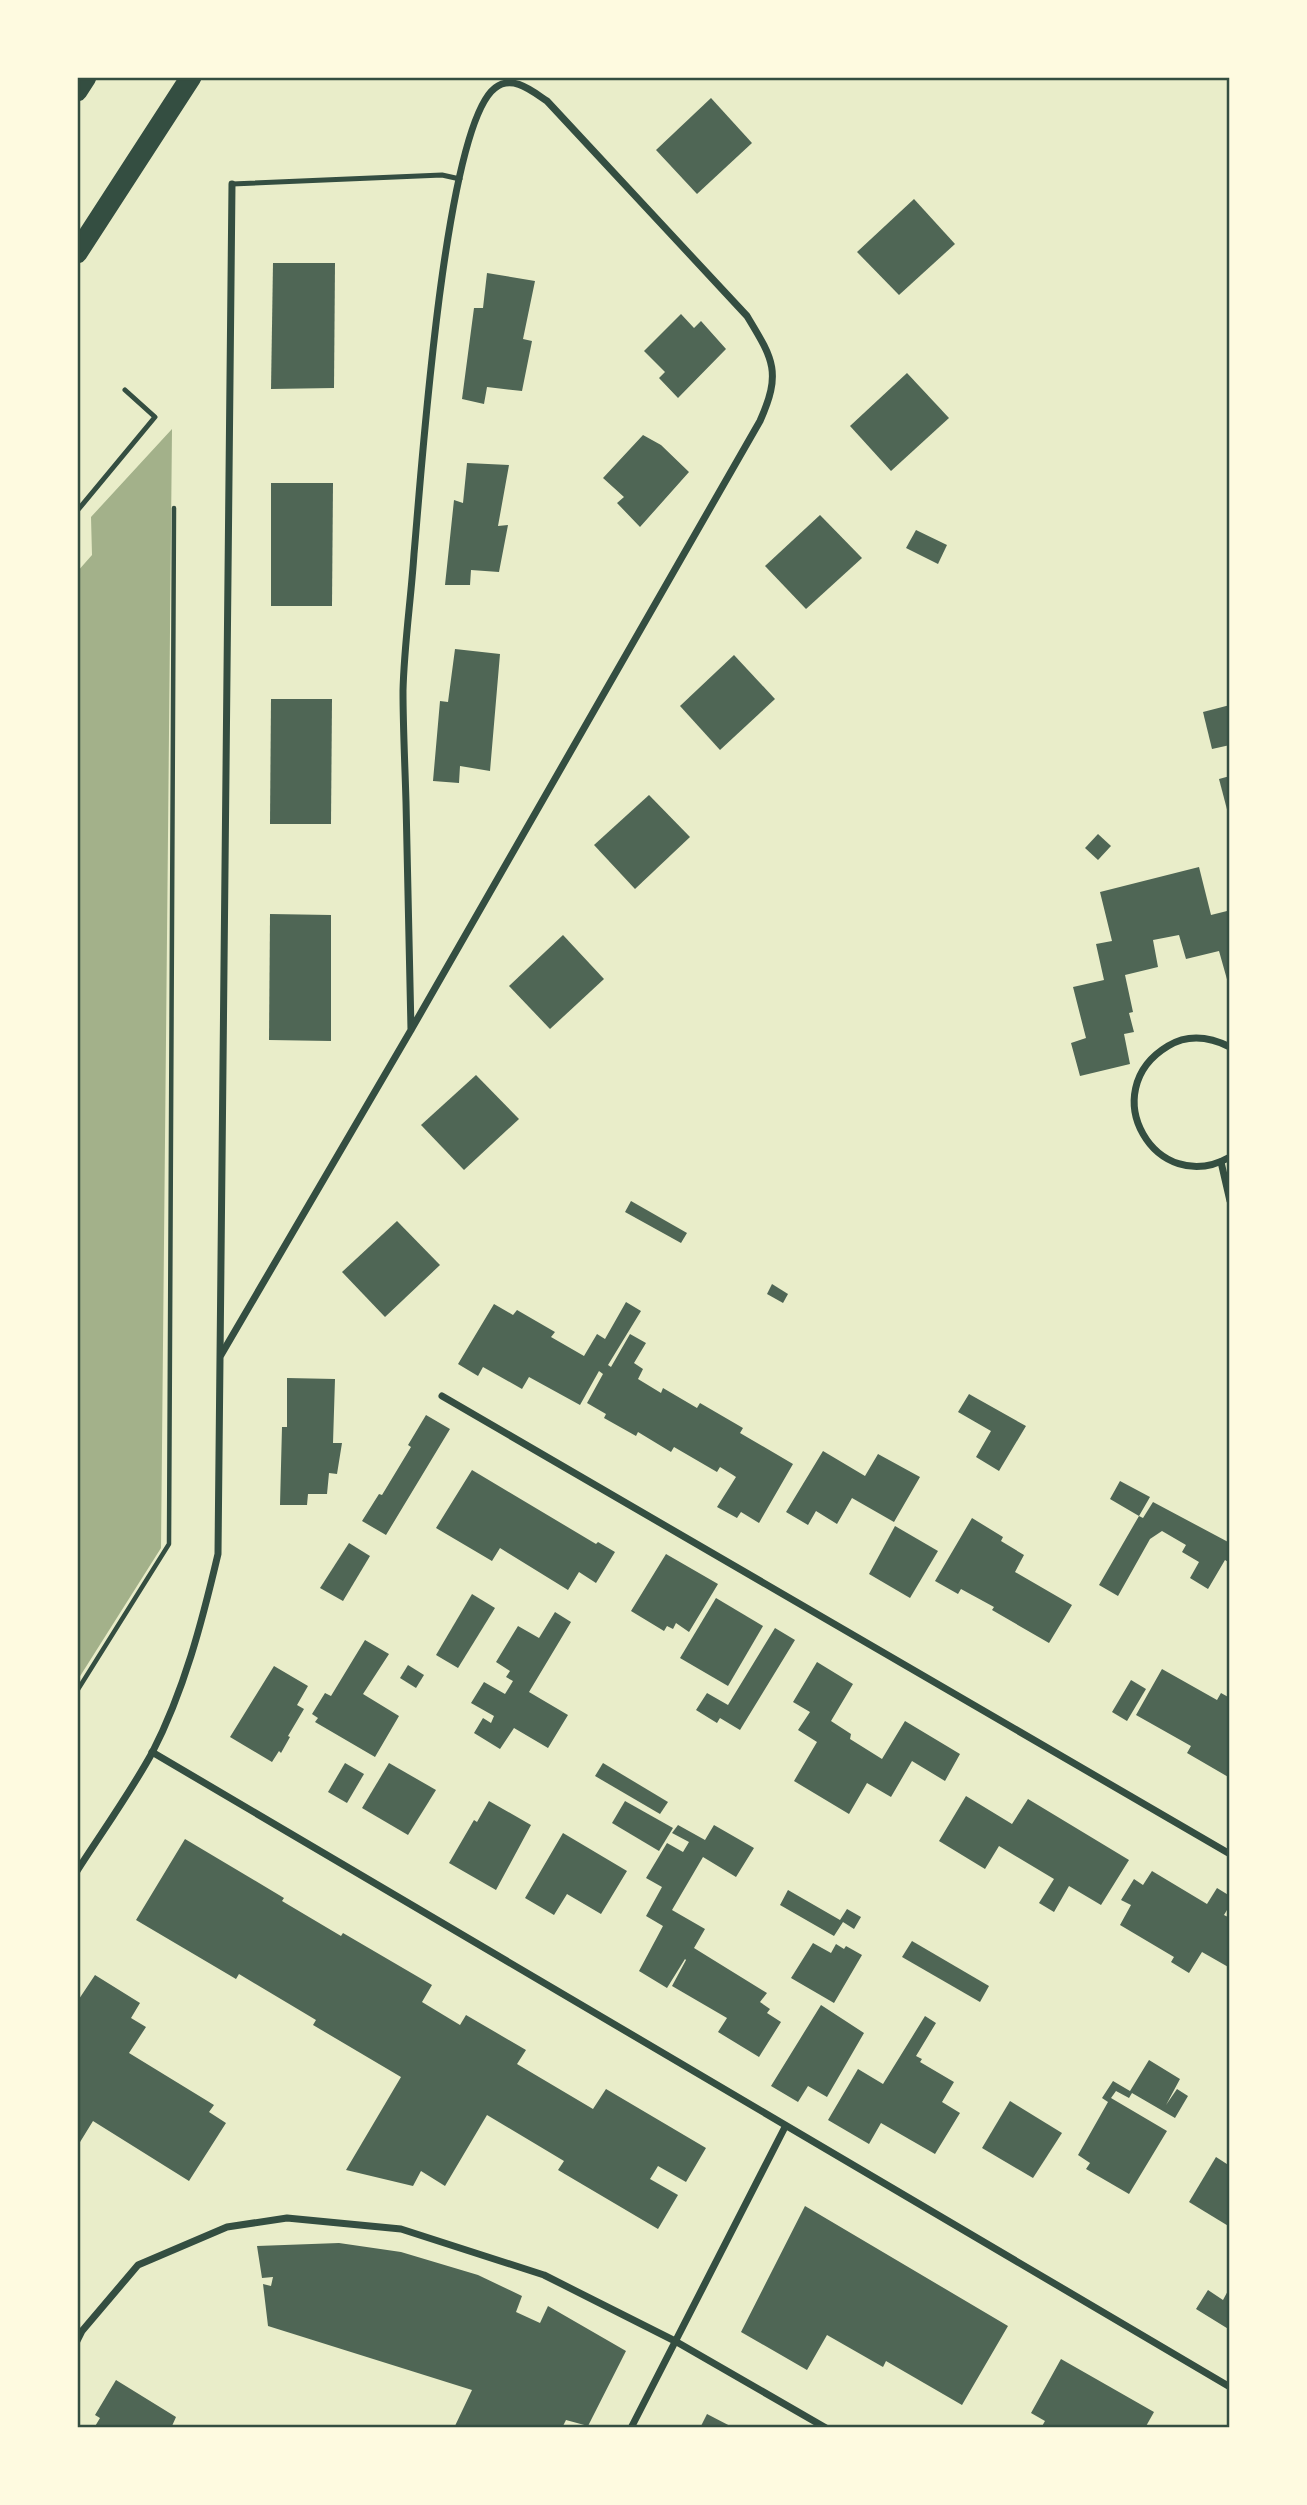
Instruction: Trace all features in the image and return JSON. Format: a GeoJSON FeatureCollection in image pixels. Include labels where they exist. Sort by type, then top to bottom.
{"type":"FeatureCollection","features":[{"type":"Feature","properties":{"kind":"highway"},"geometry":{"type":"LineString","coordinates":[[77,91],[86,77]]}},
{"type":"Feature","properties":{"kind":"highway"},"geometry":{"type":"LineString","coordinates":[[77,253],[191,77]]}},
{"type":"Feature","properties":{"kind":"street"},"geometry":{"type":"LineString","coordinates":[[220,1355],[411,1030],[760,421],[771,397],[773,367],[767,349],[747,316],[547,101],[528,88],[514,83],[502,84],[494,89],[486,97],[477,114],[460,179],[437,317],[426,412],[403,690],[411,1030]]}},
{"type":"Feature","properties":{"kind":"street"},"geometry":{"type":"LineString","coordinates":[[77,1871],[152,1752],[201,1626],[218,1554],[232,184]]}},
{"type":"Feature","properties":{"kind":"street"},"geometry":{"type":"LineString","coordinates":[[1230,1047],[1217,1040],[1196,1037],[1175,1042],[1156,1053],[1141,1070],[1134,1092],[1134,1114],[1143,1136],[1157,1152],[1177,1163],[1199,1167],[1221,1163],[1230,1157]]}},
{"type":"Feature","properties":{"kind":"street"},"geometry":{"type":"LineString","coordinates":[[1221,1163],[1230,1201]]}},
{"type":"Feature","properties":{"kind":"street"},"geometry":{"type":"LineString","coordinates":[[442,1396],[1230,1854]]}},
{"type":"Feature","properties":{"kind":"street"},"geometry":{"type":"LineString","coordinates":[[152,1752],[1230,2387]]}},
{"type":"Feature","properties":{"kind":"street"},"geometry":{"type":"LineString","coordinates":[[631,2428],[785,2127]]}},
{"type":"Feature","properties":{"kind":"street"},"geometry":{"type":"LineString","coordinates":[[77,2341],[82,2331],[138,2264],[227,2227],[287,2218],[401,2229],[544,2275],[675,2341],[826,2428]]}},
{"type":"Feature","properties":{"kind":"lane"},"geometry":{"type":"LineString","coordinates":[[232,184],[442,175],[460,179]]}},
{"type":"Feature","properties":{"kind":"lane"},"geometry":{"type":"LineString","coordinates":[[77,511],[155,417],[125,390]]}},
{"type":"Feature","properties":{"kind":"path"},"geometry":{"type":"LineString","coordinates":[[77,1691],[169,1544],[174,509]]}},
{"type":"Feature","properties":{"kind":"shaded area"},"geometry":{"type":"Polygon","coordinates":[[[172,429],[161,1548],[77,1681],[77,572],[92,555],[91,517],[172,429]]]}},
{"type":"Feature","properties":{"kind":"building"},"geometry":{"type":"Polygon","coordinates":[[[711,98],[752,143],[697,194],[656,150],[711,98]]]}},
{"type":"Feature","properties":{"kind":"building"},"geometry":{"type":"Polygon","coordinates":[[[914,199],[955,244],[899,295],[857,252],[914,199]]]}},
{"type":"Feature","properties":{"kind":"building"},"geometry":{"type":"Polygon","coordinates":[[[273,263],[335,263],[334,388],[271,389],[273,263]]]}},
{"type":"Feature","properties":{"kind":"building"},"geometry":{"type":"Polygon","coordinates":[[[487,273],[535,281],[523,339],[532,341],[522,391],[487,387],[484,404],[462,399],[474,308],[483,308],[487,273]]]}},
{"type":"Feature","properties":{"kind":"building"},"geometry":{"type":"Polygon","coordinates":[[[681,314],[694,328],[701,321],[726,349],[678,398],[659,378],[665,372],[644,351],[681,314]]]}},
{"type":"Feature","properties":{"kind":"building"},"geometry":{"type":"Polygon","coordinates":[[[907,373],[949,418],[891,471],[850,426],[907,373]]]}},
{"type":"Feature","properties":{"kind":"building"},"geometry":{"type":"Polygon","coordinates":[[[643,435],[661,445],[689,472],[640,527],[617,503],[624,497],[603,478],[643,435]]]}},
{"type":"Feature","properties":{"kind":"building"},"geometry":{"type":"Polygon","coordinates":[[[467,463],[509,465],[498,526],[508,525],[499,572],[471,570],[470,585],[445,585],[454,500],[463,503],[467,463]]]}},
{"type":"Feature","properties":{"kind":"building"},"geometry":{"type":"Polygon","coordinates":[[[271,483],[333,483],[332,606],[271,606],[271,483]]]}},
{"type":"Feature","properties":{"kind":"building"},"geometry":{"type":"Polygon","coordinates":[[[820,515],[862,558],[806,609],[765,566],[820,515]]]}},
{"type":"Feature","properties":{"kind":"building"},"geometry":{"type":"Polygon","coordinates":[[[916,530],[947,545],[938,564],[906,548],[916,530]]]}},
{"type":"Feature","properties":{"kind":"building"},"geometry":{"type":"Polygon","coordinates":[[[455,649],[500,654],[490,771],[460,766],[459,783],[433,781],[440,701],[448,702],[455,649]]]}},
{"type":"Feature","properties":{"kind":"building"},"geometry":{"type":"Polygon","coordinates":[[[734,655],[775,699],[720,750],[680,706],[734,655]]]}},
{"type":"Feature","properties":{"kind":"building"},"geometry":{"type":"Polygon","coordinates":[[[271,699],[332,699],[331,824],[270,824],[271,699]]]}},
{"type":"Feature","properties":{"kind":"building"},"geometry":{"type":"Polygon","coordinates":[[[1230,705],[1230,745],[1212,749],[1203,712],[1230,705]]]}},
{"type":"Feature","properties":{"kind":"building"},"geometry":{"type":"Polygon","coordinates":[[[1230,776],[1230,817],[1229,817],[1219,779],[1230,776]]]}},
{"type":"Feature","properties":{"kind":"building"},"geometry":{"type":"Polygon","coordinates":[[[649,795],[690,837],[635,889],[594,845],[649,795]]]}},
{"type":"Feature","properties":{"kind":"building"},"geometry":{"type":"Polygon","coordinates":[[[1098,834],[1111,846],[1098,860],[1085,848],[1098,834]]]}},
{"type":"Feature","properties":{"kind":"building"},"geometry":{"type":"Polygon","coordinates":[[[1199,867],[1211,915],[1227,911],[1230,922],[1230,990],[1219,951],[1186,959],[1179,935],[1153,940],[1158,967],[1125,975],[1133,1012],[1129,1013],[1134,1032],[1124,1034],[1130,1064],[1080,1076],[1071,1043],[1086,1038],[1073,987],[1104,980],[1096,944],[1112,941],[1100,892],[1199,867]]]}},
{"type":"Feature","properties":{"kind":"building"},"geometry":{"type":"Polygon","coordinates":[[[270,914],[331,915],[331,1041],[269,1040],[270,914]]]}},
{"type":"Feature","properties":{"kind":"building"},"geometry":{"type":"Polygon","coordinates":[[[563,935],[604,979],[550,1029],[509,986],[563,935]]]}},
{"type":"Feature","properties":{"kind":"building"},"geometry":{"type":"Polygon","coordinates":[[[476,1075],[519,1119],[464,1170],[421,1125],[476,1075]]]}},
{"type":"Feature","properties":{"kind":"building"},"geometry":{"type":"Polygon","coordinates":[[[631,1201],[687,1233],[681,1243],[625,1212],[631,1201]]]}},
{"type":"Feature","properties":{"kind":"building"},"geometry":{"type":"Polygon","coordinates":[[[397,1221],[440,1265],[385,1317],[342,1272],[397,1221]]]}},
{"type":"Feature","properties":{"kind":"building"},"geometry":{"type":"Polygon","coordinates":[[[772,1284],[788,1294],[783,1303],[767,1294],[772,1284]]]}},
{"type":"Feature","properties":{"kind":"building"},"geometry":{"type":"Polygon","coordinates":[[[626,1302],[641,1311],[608,1365],[611,1367],[630,1334],[646,1343],[634,1363],[643,1369],[638,1379],[661,1393],[663,1388],[697,1408],[700,1403],[743,1428],[740,1433],[793,1464],[759,1523],[741,1512],[737,1518],[717,1507],[736,1477],[720,1467],[717,1472],[674,1447],[671,1452],[638,1432],[636,1436],[604,1418],[606,1414],[587,1403],[603,1374],[599,1371],[580,1405],[529,1377],[522,1389],[483,1367],[478,1376],[458,1364],[494,1304],[513,1315],[517,1310],[555,1332],[551,1337],[584,1356],[597,1334],[605,1339],[626,1302]]]}},
{"type":"Feature","properties":{"kind":"building"},"geometry":{"type":"Polygon","coordinates":[[[287,1378],[335,1379],[333,1443],[342,1443],[337,1474],[329,1473],[327,1494],[308,1494],[307,1505],[280,1505],[282,1427],[287,1427],[287,1378]]]}},
{"type":"Feature","properties":{"kind":"building"},"geometry":{"type":"Polygon","coordinates":[[[969,1394],[1026,1426],[999,1471],[976,1457],[991,1431],[958,1412],[969,1394]]]}},
{"type":"Feature","properties":{"kind":"building"},"geometry":{"type":"Polygon","coordinates":[[[426,1415],[450,1429],[386,1535],[362,1521],[379,1494],[382,1495],[411,1447],[408,1445],[426,1415]]]}},
{"type":"Feature","properties":{"kind":"building"},"geometry":{"type":"Polygon","coordinates":[[[823,1451],[865,1476],[878,1454],[920,1477],[894,1522],[852,1498],[837,1524],[816,1511],[808,1525],[786,1512],[823,1451]]]}},
{"type":"Feature","properties":{"kind":"building"},"geometry":{"type":"Polygon","coordinates":[[[472,1470],[596,1544],[598,1542],[615,1552],[596,1583],[579,1572],[568,1590],[500,1548],[492,1561],[436,1528],[472,1470]]]}},
{"type":"Feature","properties":{"kind":"building"},"geometry":{"type":"Polygon","coordinates":[[[1120,1481],[1150,1497],[1139,1516],[1110,1499],[1120,1481]]]}},
{"type":"Feature","properties":{"kind":"building"},"geometry":{"type":"Polygon","coordinates":[[[1153,1502],[1230,1543],[1230,1563],[1225,1560],[1208,1589],[1190,1578],[1199,1562],[1182,1552],[1186,1545],[1162,1531],[1150,1539],[1118,1596],[1099,1585],[1139,1516],[1143,1518],[1153,1502]]]}},
{"type":"Feature","properties":{"kind":"building"},"geometry":{"type":"Polygon","coordinates":[[[972,1518],[1003,1537],[1001,1541],[1024,1555],[1015,1572],[1072,1605],[1049,1643],[961,1589],[958,1594],[935,1581],[972,1518]]]}},
{"type":"Feature","properties":{"kind":"building"},"geometry":{"type":"Polygon","coordinates":[[[895,1526],[938,1551],[910,1598],[869,1574],[895,1526]]]}},
{"type":"Feature","properties":{"kind":"building"},"geometry":{"type":"Polygon","coordinates":[[[349,1543],[370,1556],[343,1601],[320,1588],[349,1543]]]}},
{"type":"Feature","properties":{"kind":"building"},"geometry":{"type":"Polygon","coordinates":[[[666,1554],[718,1584],[689,1632],[676,1623],[673,1629],[667,1626],[664,1631],[631,1611],[666,1554]]]}},
{"type":"Feature","properties":{"kind":"building"},"geometry":{"type":"Polygon","coordinates":[[[472,1594],[495,1608],[458,1668],[436,1655],[472,1594]]]}},
{"type":"Feature","properties":{"kind":"building"},"geometry":{"type":"Polygon","coordinates":[[[716,1598],[763,1626],[728,1686],[680,1658],[716,1598]]]}},
{"type":"Feature","properties":{"kind":"building"},"geometry":{"type":"Polygon","coordinates":[[[555,1612],[571,1622],[529,1692],[568,1715],[548,1748],[514,1728],[500,1749],[474,1733],[483,1718],[491,1723],[494,1716],[471,1703],[484,1682],[505,1694],[513,1681],[506,1677],[510,1671],[496,1662],[518,1626],[539,1638],[555,1612]]]}},
{"type":"Feature","properties":{"kind":"building"},"geometry":{"type":"Polygon","coordinates":[[[775,1628],[795,1640],[740,1730],[720,1718],[717,1723],[696,1710],[707,1693],[728,1705],[775,1628]]]}},
{"type":"Feature","properties":{"kind":"building"},"geometry":{"type":"Polygon","coordinates":[[[365,1640],[389,1654],[363,1694],[399,1716],[375,1757],[315,1722],[318,1718],[312,1714],[325,1693],[331,1696],[365,1640]]]}},
{"type":"Feature","properties":{"kind":"building"},"geometry":{"type":"Polygon","coordinates":[[[817,1662],[853,1684],[831,1721],[851,1734],[850,1739],[882,1759],[905,1721],[960,1754],[945,1781],[912,1761],[891,1797],[867,1783],[849,1814],[794,1781],[817,1742],[798,1730],[810,1712],[793,1702],[817,1662]]]}},
{"type":"Feature","properties":{"kind":"building"},"geometry":{"type":"Polygon","coordinates":[[[408,1665],[424,1675],[416,1688],[400,1678],[408,1665]]]}},
{"type":"Feature","properties":{"kind":"building"},"geometry":{"type":"Polygon","coordinates":[[[274,1666],[308,1686],[297,1705],[304,1709],[281,1753],[279,1751],[272,1762],[230,1737],[274,1666]]]}},
{"type":"Feature","properties":{"kind":"building"},"geometry":{"type":"Polygon","coordinates":[[[1162,1669],[1217,1700],[1221,1693],[1230,1698],[1230,1778],[1187,1753],[1191,1746],[1136,1715],[1162,1669]]]}},
{"type":"Feature","properties":{"kind":"building"},"geometry":{"type":"Polygon","coordinates":[[[1131,1680],[1146,1689],[1127,1721],[1112,1712],[1131,1680]]]}},
{"type":"Feature","properties":{"kind":"building"},"geometry":{"type":"Polygon","coordinates":[[[345,1763],[364,1774],[347,1803],[328,1792],[345,1763]]]}},
{"type":"Feature","properties":{"kind":"building"},"geometry":{"type":"Polygon","coordinates":[[[389,1763],[436,1790],[408,1835],[362,1808],[389,1763]]]}},
{"type":"Feature","properties":{"kind":"building"},"geometry":{"type":"Polygon","coordinates":[[[603,1763],[668,1802],[660,1814],[595,1776],[603,1763]]]}},
{"type":"Feature","properties":{"kind":"building"},"geometry":{"type":"Polygon","coordinates":[[[966,1796],[1012,1824],[1028,1799],[1129,1860],[1101,1905],[1069,1886],[1054,1912],[1039,1903],[1054,1879],[999,1846],[985,1869],[939,1841],[966,1796]]]}},
{"type":"Feature","properties":{"kind":"building"},"geometry":{"type":"Polygon","coordinates":[[[489,1801],[531,1825],[496,1890],[449,1863],[474,1820],[477,1822],[489,1801]]]}},
{"type":"Feature","properties":{"kind":"building"},"geometry":{"type":"Polygon","coordinates":[[[625,1801],[673,1828],[659,1851],[612,1823],[625,1801]]]}},
{"type":"Feature","properties":{"kind":"building"},"geometry":{"type":"Polygon","coordinates":[[[678,1825],[705,1840],[714,1825],[754,1848],[736,1877],[703,1857],[672,1910],[705,1929],[694,1948],[767,1993],[760,2002],[770,2009],[767,2013],[781,2022],[759,2057],[718,2032],[727,2018],[672,1986],[685,1959],[667,1988],[639,1971],[663,1926],[646,1916],[662,1887],[646,1878],[667,1843],[683,1852],[689,1842],[672,1833],[678,1825]]]}},
{"type":"Feature","properties":{"kind":"building"},"geometry":{"type":"Polygon","coordinates":[[[563,1833],[627,1871],[601,1914],[567,1894],[554,1915],[525,1898],[563,1833]]]}},
{"type":"Feature","properties":{"kind":"building"},"geometry":{"type":"Polygon","coordinates":[[[185,1839],[284,1898],[282,1901],[341,1936],[343,1933],[432,1985],[422,2002],[460,2025],[466,2015],[526,2050],[517,2064],[593,2109],[606,2089],[706,2148],[686,2182],[658,2166],[650,2179],[678,2195],[658,2229],[558,2170],[564,2161],[487,2115],[445,2186],[421,2171],[413,2186],[346,2170],[401,2077],[313,2025],[316,2020],[239,1974],[236,1979],[136,1920],[185,1839]]]}},
{"type":"Feature","properties":{"kind":"building"},"geometry":{"type":"Polygon","coordinates":[[[1152,1871],[1207,1904],[1217,1888],[1230,1896],[1230,1905],[1224,1915],[1230,1918],[1230,1968],[1202,1952],[1189,1973],[1171,1962],[1174,1957],[1120,1925],[1131,1905],[1121,1900],[1134,1879],[1143,1885],[1152,1871]]]}},
{"type":"Feature","properties":{"kind":"building"},"geometry":{"type":"Polygon","coordinates":[[[788,1890],[840,1920],[847,1909],[861,1917],[854,1929],[843,1922],[834,1936],[780,1905],[788,1890]]]}},
{"type":"Feature","properties":{"kind":"building"},"geometry":{"type":"Polygon","coordinates":[[[912,1941],[989,1986],[980,2002],[902,1957],[912,1941]]]}},
{"type":"Feature","properties":{"kind":"building"},"geometry":{"type":"Polygon","coordinates":[[[813,1943],[831,1953],[836,1944],[862,1955],[834,2003],[791,1978],[813,1943]]]}},
{"type":"Feature","properties":{"kind":"building"},"geometry":{"type":"Polygon","coordinates":[[[95,1975],[140,2003],[131,2018],[146,2027],[129,2053],[214,2105],[209,2112],[226,2123],[189,2181],[93,2121],[77,2147],[77,2002],[95,1975]]]}},
{"type":"Feature","properties":{"kind":"building"},"geometry":{"type":"Polygon","coordinates":[[[821,2005],[864,2033],[827,2097],[808,2086],[798,2102],[771,2086],[821,2005]]]}},
{"type":"Feature","properties":{"kind":"building"},"geometry":{"type":"Polygon","coordinates":[[[925,2016],[936,2023],[916,2056],[922,2059],[920,2062],[954,2082],[942,2102],[960,2113],[935,2154],[881,2123],[869,2144],[828,2120],[858,2069],[883,2084],[925,2016]]]}},
{"type":"Feature","properties":{"kind":"building"},"geometry":{"type":"Polygon","coordinates":[[[1149,2060],[1180,2079],[1166,2105],[1177,2089],[1188,2096],[1175,2118],[1132,2093],[1129,2098],[1116,2091],[1111,2098],[1167,2131],[1129,2194],[1086,2169],[1090,2163],[1078,2155],[1108,2102],[1102,2098],[1113,2081],[1130,2091],[1149,2060]]]}},
{"type":"Feature","properties":{"kind":"building"},"geometry":{"type":"Polygon","coordinates":[[[1010,2101],[1062,2133],[1033,2178],[982,2148],[1010,2101]]]}},
{"type":"Feature","properties":{"kind":"building"},"geometry":{"type":"Polygon","coordinates":[[[1216,2157],[1230,2166],[1230,2227],[1189,2202],[1216,2157]]]}},
{"type":"Feature","properties":{"kind":"building"},"geometry":{"type":"Polygon","coordinates":[[[805,2206],[1008,2326],[962,2405],[886,2361],[883,2367],[827,2335],[807,2370],[741,2332],[805,2206]]]}},
{"type":"Feature","properties":{"kind":"building"},"geometry":{"type":"Polygon","coordinates":[[[339,2243],[401,2252],[478,2275],[522,2296],[516,2312],[540,2323],[548,2306],[626,2351],[588,2426],[566,2420],[562,2428],[454,2428],[472,2390],[268,2326],[263,2284],[271,2286],[273,2277],[262,2278],[257,2246],[339,2243]]]}},
{"type":"Feature","properties":{"kind":"building"},"geometry":{"type":"Polygon","coordinates":[[[1230,2287],[1230,2330],[1196,2309],[1208,2290],[1223,2300],[1230,2287]]]}},
{"type":"Feature","properties":{"kind":"building"},"geometry":{"type":"Polygon","coordinates":[[[1061,2359],[1154,2412],[1145,2428],[1041,2428],[1045,2421],[1031,2413],[1061,2359]]]}},
{"type":"Feature","properties":{"kind":"building"},"geometry":{"type":"Polygon","coordinates":[[[116,2380],[176,2417],[172,2426],[175,2428],[94,2428],[100,2418],[95,2415],[116,2380]]]}},
{"type":"Feature","properties":{"kind":"building"},"geometry":{"type":"Polygon","coordinates":[[[707,2414],[734,2428],[700,2428],[707,2414]]]}}]}
